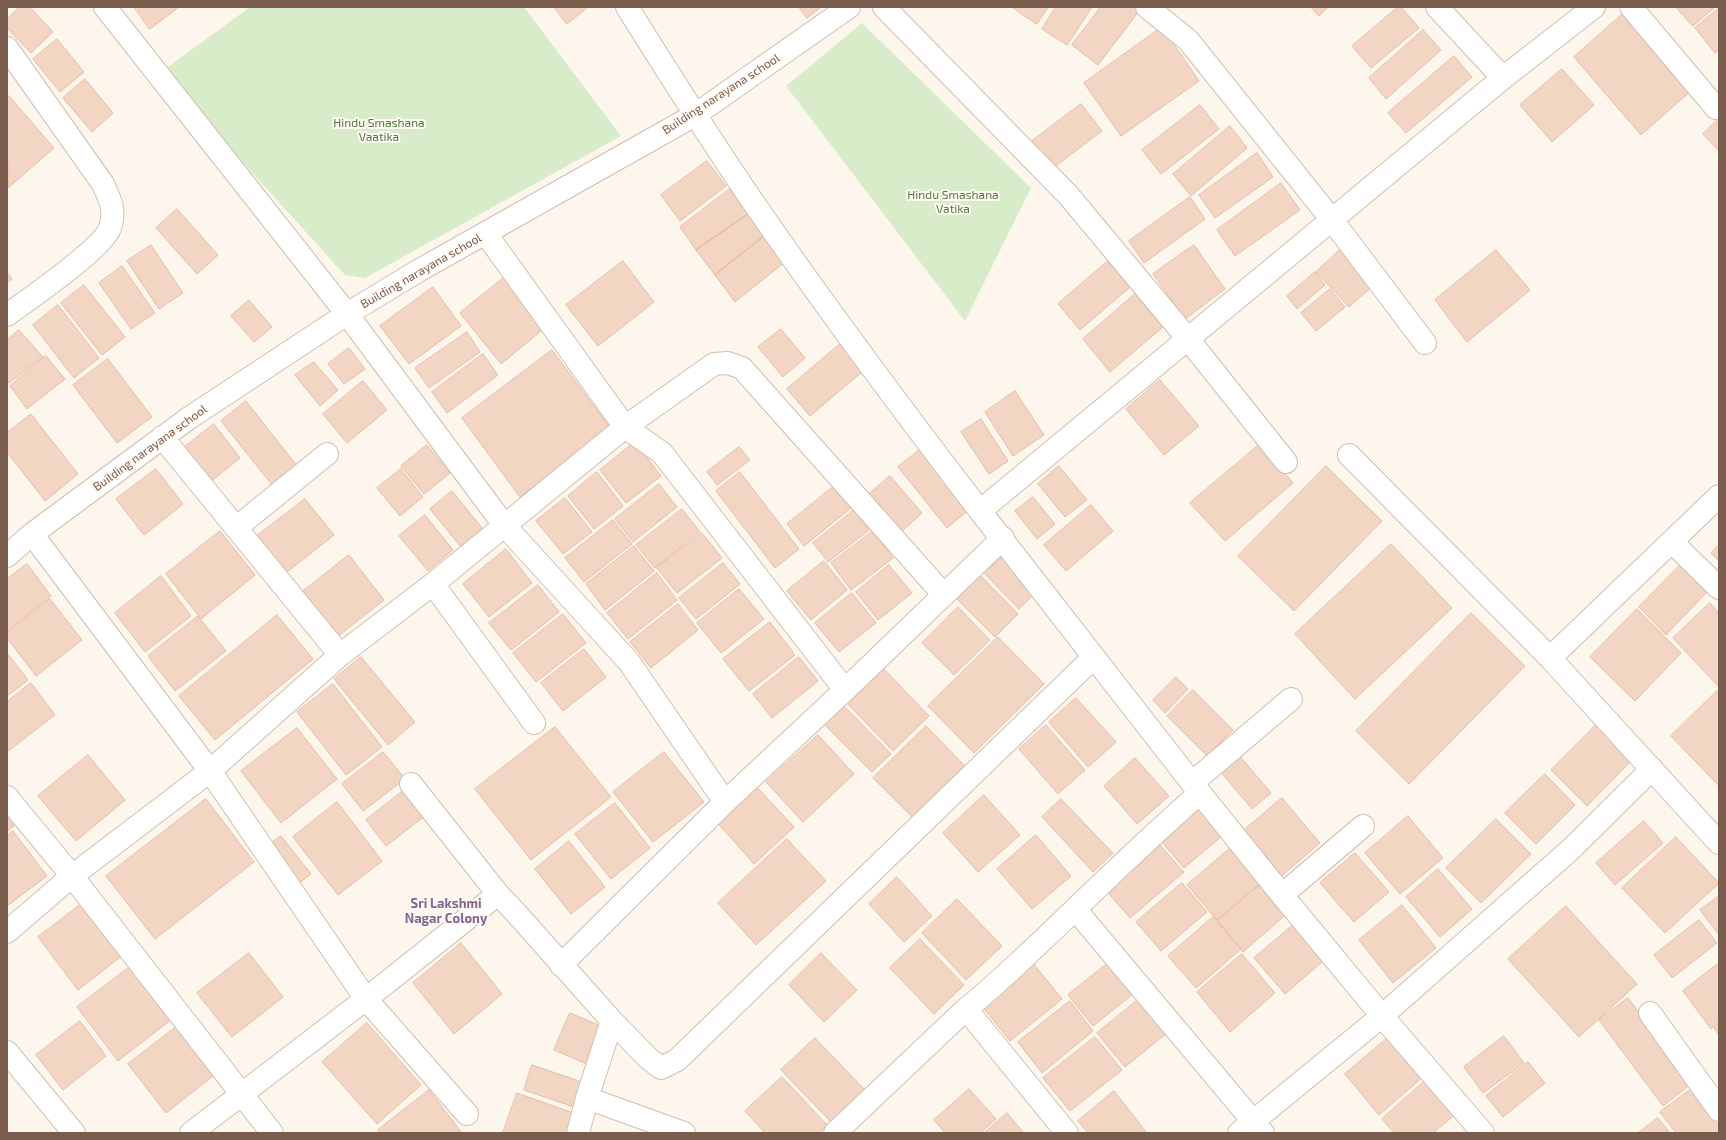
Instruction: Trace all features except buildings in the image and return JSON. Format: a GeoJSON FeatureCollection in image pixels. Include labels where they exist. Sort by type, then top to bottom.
{"type":"FeatureCollection","features":[{"type":"Feature","properties":{"kind":"street"},"geometry":{"type":"LineString","coordinates":[[105,7],[346,314],[504,525],[629,662],[725,802]]}},
{"type":"Feature","properties":{"kind":"street"},"geometry":{"type":"LineString","coordinates":[[627,7],[694,115],[763,217],[910,421],[1196,788],[1282,895],[1382,1016],[1483,1133]]}},
{"type":"Feature","properties":{"kind":"street","name":"Building narayana school"},"geometry":{"type":"LineString","coordinates":[[7,556],[32,534],[162,437],[346,314],[694,115],[849,7]]}},
{"type":"Feature","properties":{"kind":"street"},"geometry":{"type":"LineString","coordinates":[[884,7],[1069,196],[1188,339],[1286,462]]}},
{"type":"Feature","properties":{"kind":"street"},"geometry":{"type":"LineString","coordinates":[[1147,7],[1188,40],[1332,220],[1426,343]]}},
{"type":"Feature","properties":{"kind":"street"},"geometry":{"type":"LineString","coordinates":[[1437,7],[1503,78]]}},
{"type":"Feature","properties":{"kind":"street"},"geometry":{"type":"LineString","coordinates":[[980,511],[1503,78],[1594,7]]}},
{"type":"Feature","properties":{"kind":"street"},"geometry":{"type":"LineString","coordinates":[[1631,7],[1716,108]]}},
{"type":"Feature","properties":{"kind":"street"},"geometry":{"type":"LineString","coordinates":[[7,48],[103,184],[113,205],[110,228],[91,251],[7,315]]}},
{"type":"Feature","properties":{"kind":"street"},"geometry":{"type":"LineString","coordinates":[[486,234],[625,427],[662,453],[845,690]]}},
{"type":"Feature","properties":{"kind":"street"},"geometry":{"type":"LineString","coordinates":[[7,932],[72,876],[210,771],[340,655],[433,584],[625,427],[714,364],[728,363],[742,368],[944,595]]}},
{"type":"Feature","properties":{"kind":"street"},"geometry":{"type":"LineString","coordinates":[[162,437],[340,655]]}},
{"type":"Feature","properties":{"kind":"street"},"geometry":{"type":"LineString","coordinates":[[236,528],[327,454]]}},
{"type":"Feature","properties":{"kind":"street"},"geometry":{"type":"LineString","coordinates":[[1349,455],[1550,658],[1719,843]]}},
{"type":"Feature","properties":{"kind":"street"},"geometry":{"type":"LineString","coordinates":[[1550,658],[1719,496]]}},
{"type":"Feature","properties":{"kind":"street"},"geometry":{"type":"LineString","coordinates":[[32,534],[210,771],[366,999],[467,1114]]}},
{"type":"Feature","properties":{"kind":"street"},"geometry":{"type":"LineString","coordinates":[[561,965],[725,802],[845,690],[1002,538]]}},
{"type":"Feature","properties":{"kind":"street"},"geometry":{"type":"LineString","coordinates":[[1672,542],[1719,588]]}},
{"type":"Feature","properties":{"kind":"street"},"geometry":{"type":"LineString","coordinates":[[433,584],[534,723]]}},
{"type":"Feature","properties":{"kind":"street"},"geometry":{"type":"LineString","coordinates":[[411,784],[498,894],[612,1021],[648,1058],[661,1068],[677,1060],[1094,657]]}},
{"type":"Feature","properties":{"kind":"street"},"geometry":{"type":"LineString","coordinates":[[836,1133],[966,1008],[984,995],[1075,909],[1151,836],[1196,788],[1291,699]]}},
{"type":"Feature","properties":{"kind":"street"},"geometry":{"type":"LineString","coordinates":[[1075,909],[1252,1129],[1570,850],[1652,769]]}},
{"type":"Feature","properties":{"kind":"street"},"geometry":{"type":"LineString","coordinates":[[7,796],[72,876],[272,1133]]}},
{"type":"Feature","properties":{"kind":"street"},"geometry":{"type":"LineString","coordinates":[[1282,895],[1363,826]]}},
{"type":"Feature","properties":{"kind":"street"},"geometry":{"type":"LineString","coordinates":[[191,1133],[366,999],[498,894]]}},
{"type":"Feature","properties":{"kind":"street"},"geometry":{"type":"LineString","coordinates":[[966,1008],[1067,1133]]}},
{"type":"Feature","properties":{"kind":"street"},"geometry":{"type":"LineString","coordinates":[[1650,1013],[1719,1110]]}},
{"type":"Feature","properties":{"kind":"street"},"geometry":{"type":"LineString","coordinates":[[578,1133],[587,1098],[612,1021]]}},
{"type":"Feature","properties":{"kind":"street"},"geometry":{"type":"LineString","coordinates":[[7,1052],[74,1133]]}},
{"type":"Feature","properties":{"kind":"street"},"geometry":{"type":"LineString","coordinates":[[587,1098],[684,1133]]}},
{"type":"Feature","properties":{"kind":"green space","name":"Hindu Smashana Vaatika"},"geometry":{"type":"Polygon","coordinates":[[[250,7],[524,7],[621,136],[365,278],[345,275],[224,142],[168,67],[250,7]]]}},
{"type":"Feature","properties":{"kind":"green space","name":"Hindu Smashana Vatika"},"geometry":{"type":"Polygon","coordinates":[[[862,23],[1031,188],[965,321],[786,86],[862,23]]]}},
{"type":"Feature","properties":{"kind":"district","name":"Sri Lakshmi Nagar Colony"},"geometry":{"type":"Point","coordinates":[446,912]}}]}
